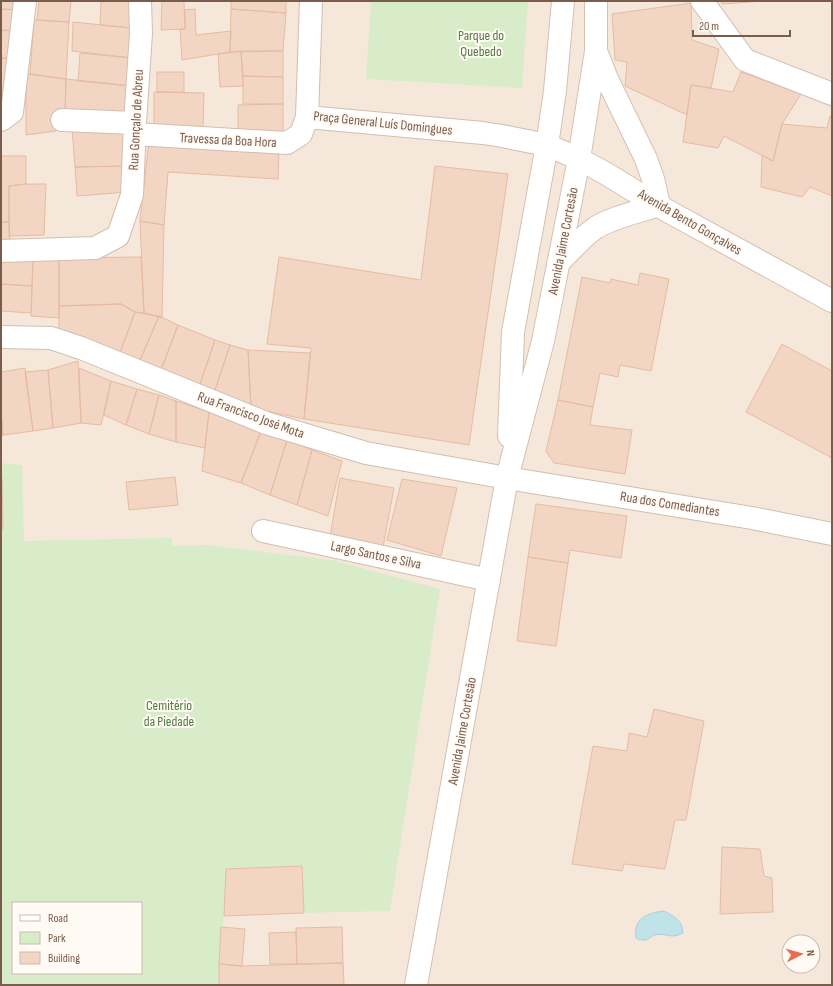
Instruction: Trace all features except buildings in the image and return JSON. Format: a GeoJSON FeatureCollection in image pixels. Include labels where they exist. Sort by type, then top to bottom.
{"type":"FeatureCollection","features":[{"type":"Feature","properties":{"kind":"street"},"geometry":{"type":"LineString","coordinates":[[1,120],[12,112],[25,1]]}},
{"type":"Feature","properties":{"kind":"street","name":"Rua Gonçalo de Abreu"},"geometry":{"type":"LineString","coordinates":[[1,251],[95,248],[118,236],[132,194],[141,33],[140,1]]}},
{"type":"Feature","properties":{"kind":"street","name":"Praça General Luís Domingues"},"geometry":{"type":"LineString","coordinates":[[311,1],[307,117],[483,133],[547,145]]}},
{"type":"Feature","properties":{"kind":"street","name":"Avenida Jaime Cortesão"},"geometry":{"type":"LineString","coordinates":[[507,478],[513,332],[547,145],[555,91],[563,1]]}},
{"type":"Feature","properties":{"kind":"street","name":"Avenida Jaime Cortesão"},"geometry":{"type":"LineString","coordinates":[[416,985],[507,478],[543,341],[579,159],[596,51],[596,1]]}},
{"type":"Feature","properties":{"kind":"street"},"geometry":{"type":"LineString","coordinates":[[702,1],[745,60],[832,94]]}},
{"type":"Feature","properties":{"kind":"street"},"geometry":{"type":"LineString","coordinates":[[558,263],[583,238],[596,228],[659,205],[653,179],[646,159],[607,79],[596,51]]}},
{"type":"Feature","properties":{"kind":"street","name":"Travessa da Boa Hora"},"geometry":{"type":"LineString","coordinates":[[62,120],[135,129],[287,143],[301,134],[307,117]]}},
{"type":"Feature","properties":{"kind":"street","name":"Avenida Bento Gonçalves"},"geometry":{"type":"LineString","coordinates":[[547,145],[579,159],[832,301]]}},
{"type":"Feature","properties":{"kind":"street","name":"Rua Francisco José Mota"},"geometry":{"type":"LineString","coordinates":[[1,337],[51,338],[82,348],[266,423],[366,453],[507,478]]}},
{"type":"Feature","properties":{"kind":"street","name":"Rua dos Comediantes"},"geometry":{"type":"LineString","coordinates":[[507,478],[752,518],[832,534]]}},
{"type":"Feature","properties":{"kind":"street","name":"Largo Santos e Silva"},"geometry":{"type":"LineString","coordinates":[[263,531],[489,580]]}},
{"type":"Feature","properties":{"kind":"shaded area"},"geometry":{"type":"Polygon","coordinates":[[[1,1],[832,1],[832,985],[1,985],[1,1]]]}},
{"type":"Feature","properties":{"kind":"green space","name":"Parque do Quebedo"},"geometry":{"type":"Polygon","coordinates":[[[371,1],[528,1],[522,88],[366,79],[371,1]]]}},
{"type":"Feature","properties":{"kind":"green space","name":"Cemitério da Piedade"},"geometry":{"type":"Polygon","coordinates":[[[1,463],[22,465],[24,541],[172,538],[172,546],[206,545],[332,560],[440,589],[390,911],[304,913],[302,866],[227,869],[225,910],[220,950],[219,985],[1,985],[1,463]]]}},
{"type":"Feature","properties":{"kind":"water"},"geometry":{"type":"Polygon","coordinates":[[[664,911],[675,917],[681,925],[683,933],[675,936],[658,934],[644,940],[636,938],[636,931],[639,921],[652,913],[664,911]]]}}]}
